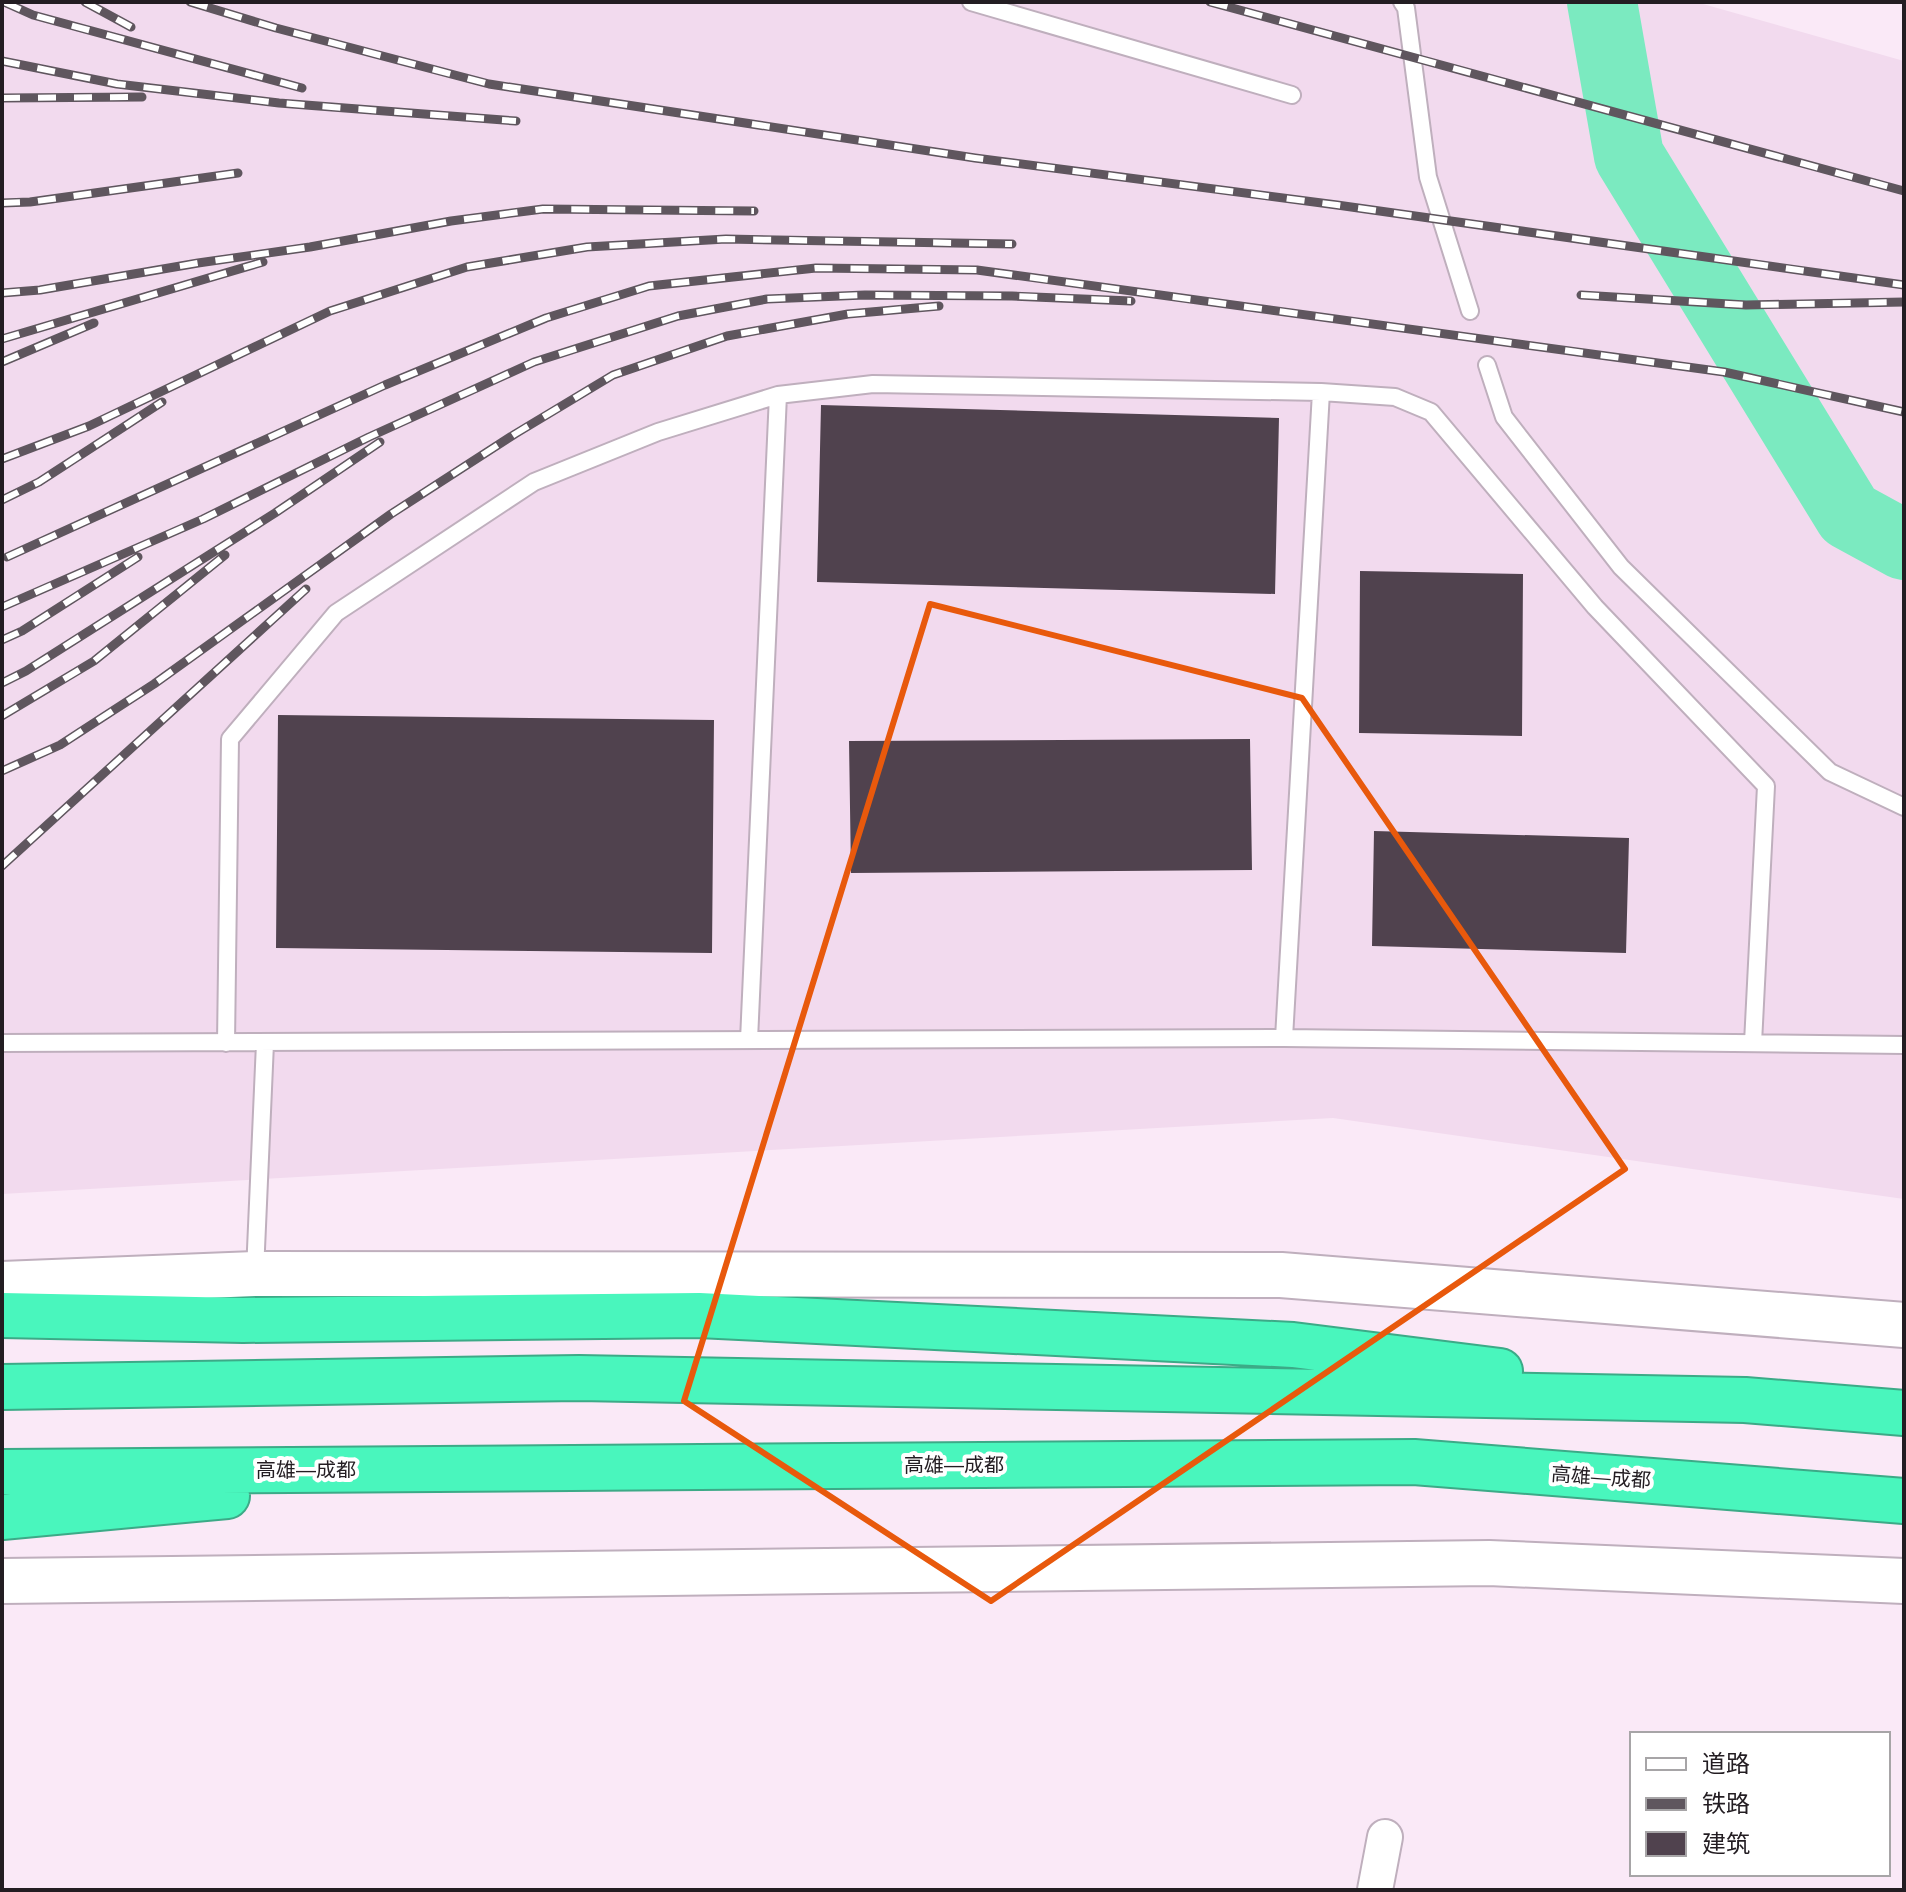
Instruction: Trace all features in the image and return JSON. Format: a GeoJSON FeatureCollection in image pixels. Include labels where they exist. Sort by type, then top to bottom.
{"type":"FeatureCollection","features":[{"type":"Feature","properties":{"kind":"highway"},"geometry":{"type":"LineString","coordinates":[[2,1315],[243,1320],[699,1315],[1293,1345],[1745,1400],[1904,1413]]}},
{"type":"Feature","properties":{"kind":"highway"},"geometry":{"type":"LineString","coordinates":[[2,1387],[579,1378],[1745,1400]]}},
{"type":"Feature","properties":{"kind":"highway","name":"高雄—成都"},"geometry":{"type":"LineString","coordinates":[[2,1472],[1414,1462],[1904,1501]]}},
{"type":"Feature","properties":{"kind":"highway"},"geometry":{"type":"LineString","coordinates":[[2,1517],[534,1468]]}},
{"type":"Feature","properties":{"kind":"street"},"geometry":{"type":"LineString","coordinates":[[2,1284],[255,1274],[1281,1275],[1904,1325]]}},
{"type":"Feature","properties":{"kind":"street"},"geometry":{"type":"LineString","coordinates":[[2,1581],[1489,1563],[1904,1581]]}},
{"type":"Feature","properties":{"kind":"street"},"geometry":{"type":"LineString","coordinates":[[1375,1890],[1385,1837]]}},
{"type":"Feature","properties":{"kind":"lane"},"geometry":{"type":"LineString","coordinates":[[971,2],[1292,95]]}},
{"type":"Feature","properties":{"kind":"lane"},"geometry":{"type":"LineString","coordinates":[[1402,2],[1406,8],[1428,177],[1470,311]]}},
{"type":"Feature","properties":{"kind":"lane"},"geometry":{"type":"LineString","coordinates":[[1487,365],[1504,417],[1621,567],[1830,772],[1904,807]]}},
{"type":"Feature","properties":{"kind":"lane"},"geometry":{"type":"LineString","coordinates":[[226,1043],[230,739],[336,613],[534,482],[658,432],[778,395],[873,384],[1321,392],[1395,397],[1431,412],[1595,607],[1766,786],[1753,1043]]}},
{"type":"Feature","properties":{"kind":"lane"},"geometry":{"type":"LineString","coordinates":[[1284,1038],[1321,392]]}},
{"type":"Feature","properties":{"kind":"lane"},"geometry":{"type":"LineString","coordinates":[[749,1040],[778,395]]}},
{"type":"Feature","properties":{"kind":"lane"},"geometry":{"type":"LineString","coordinates":[[2,1043],[1284,1038],[1904,1045]]}},
{"type":"Feature","properties":{"kind":"lane"},"geometry":{"type":"LineString","coordinates":[[255,1274],[265,1043]]}},
{"type":"Feature","properties":{"kind":"highlighted area"},"geometry":{"type":"Polygon","coordinates":[[[930,604],[1302,698],[1625,1169],[991,1601],[684,1401],[930,604]]]}},
{"type":"Feature","properties":{"kind":"shaded area"},"geometry":{"type":"Polygon","coordinates":[[[2,2],[1696,2],[1904,61],[1904,1199],[1333,1118],[2,1194],[2,2]]]}},
{"type":"Feature","properties":{"kind":"building"},"geometry":{"type":"Polygon","coordinates":[[[821,405],[1279,418],[1275,594],[817,582],[821,405]]]}},
{"type":"Feature","properties":{"kind":"building"},"geometry":{"type":"Polygon","coordinates":[[[1360,571],[1523,574],[1522,736],[1359,733],[1360,571]]]}},
{"type":"Feature","properties":{"kind":"building"},"geometry":{"type":"Polygon","coordinates":[[[278,715],[714,720],[712,953],[276,948],[278,715]]]}},
{"type":"Feature","properties":{"kind":"building"},"geometry":{"type":"Polygon","coordinates":[[[1250,739],[1252,870],[851,873],[849,741],[1250,739]]]}},
{"type":"Feature","properties":{"kind":"building"},"geometry":{"type":"Polygon","coordinates":[[[1374,831],[1629,838],[1626,953],[1372,946],[1374,831]]]}},
{"type":"Feature","properties":{"kind":"waterway"},"geometry":{"type":"LineString","coordinates":[[1602,2],[1629,156],[1849,515],[1904,545]]}},
{"type":"Feature","properties":{"kind":"railway"},"geometry":{"type":"LineString","coordinates":[[4,2],[33,15],[302,88]]}},
{"type":"Feature","properties":{"kind":"railway"},"geometry":{"type":"LineString","coordinates":[[85,2],[131,27]]}},
{"type":"Feature","properties":{"kind":"railway"},"geometry":{"type":"LineString","coordinates":[[190,2],[489,84],[975,158],[1337,205],[1904,285]]}},
{"type":"Feature","properties":{"kind":"railway"},"geometry":{"type":"LineString","coordinates":[[1210,2],[1904,191]]}},
{"type":"Feature","properties":{"kind":"railway"},"geometry":{"type":"LineString","coordinates":[[2,61],[117,84],[279,103],[516,121]]}},
{"type":"Feature","properties":{"kind":"railway"},"geometry":{"type":"LineString","coordinates":[[2,98],[142,97]]}},
{"type":"Feature","properties":{"kind":"railway"},"geometry":{"type":"LineString","coordinates":[[2,203],[30,202],[238,173]]}},
{"type":"Feature","properties":{"kind":"railway"},"geometry":{"type":"LineString","coordinates":[[2,293],[40,290],[451,221],[543,209],[754,211]]}},
{"type":"Feature","properties":{"kind":"railway"},"geometry":{"type":"LineString","coordinates":[[2,459],[89,426],[330,311],[467,267],[587,247],[726,239],[1012,244]]}},
{"type":"Feature","properties":{"kind":"railway"},"geometry":{"type":"LineString","coordinates":[[2,339],[263,262]]}},
{"type":"Feature","properties":{"kind":"railway"},"geometry":{"type":"LineString","coordinates":[[7,557],[385,385],[546,318],[649,286],[816,268],[977,270],[1724,372],[1904,412]]}},
{"type":"Feature","properties":{"kind":"railway"},"geometry":{"type":"LineString","coordinates":[[2,607],[203,519],[369,437],[534,362],[678,316],[767,299],[865,295],[1131,301]]}},
{"type":"Feature","properties":{"kind":"railway"},"geometry":{"type":"LineString","coordinates":[[1581,295],[1746,305],[1904,302]]}},
{"type":"Feature","properties":{"kind":"railway"},"geometry":{"type":"LineString","coordinates":[[2,771],[60,745],[154,684],[391,514],[613,375],[727,336],[848,314],[939,306]]}},
{"type":"Feature","properties":{"kind":"railway"},"geometry":{"type":"LineString","coordinates":[[2,362],[94,323]]}},
{"type":"Feature","properties":{"kind":"railway"},"geometry":{"type":"LineString","coordinates":[[2,500],[39,482],[162,402]]}},
{"type":"Feature","properties":{"kind":"railway"},"geometry":{"type":"LineString","coordinates":[[2,683],[26,671],[275,513],[380,442]]}},
{"type":"Feature","properties":{"kind":"railway"},"geometry":{"type":"LineString","coordinates":[[2,716],[94,661],[225,555]]}},
{"type":"Feature","properties":{"kind":"railway"},"geometry":{"type":"LineString","coordinates":[[2,640],[22,631],[138,557]]}},
{"type":"Feature","properties":{"kind":"railway"},"geometry":{"type":"LineString","coordinates":[[2,866],[306,589]]}}]}
